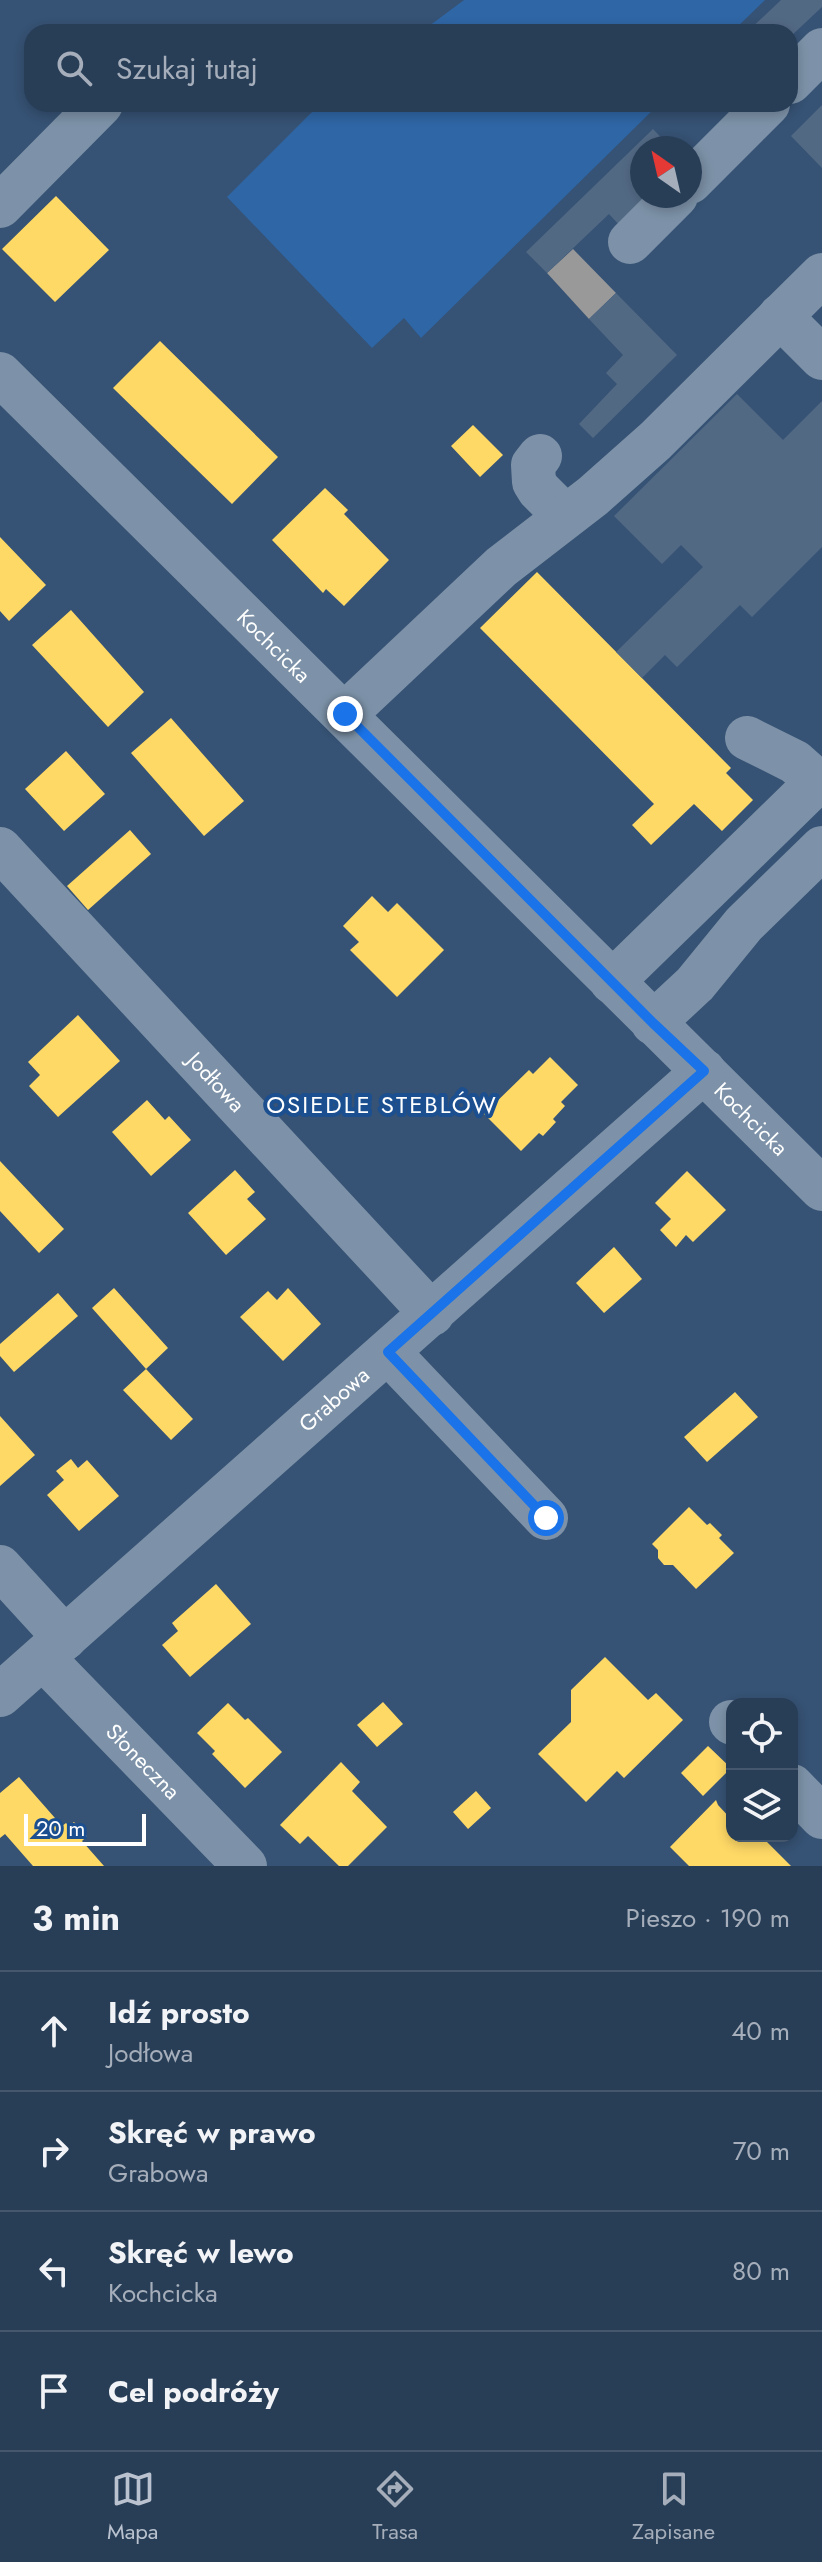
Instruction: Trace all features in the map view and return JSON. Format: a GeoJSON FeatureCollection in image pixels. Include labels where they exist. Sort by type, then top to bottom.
{"type":"FeatureCollection","features":[{"type":"Feature","properties":{"kind":"street"},"geometry":{"type":"LineString","coordinates":[[798,74],[822,50]]}},
{"type":"Feature","properties":{"kind":"street"},"geometry":{"type":"LineString","coordinates":[[0,206],[93,112]]}},
{"type":"Feature","properties":{"kind":"street"},"geometry":{"type":"LineString","coordinates":[[702,170],[760,112]]}},
{"type":"Feature","properties":{"kind":"street"},"geometry":{"type":"LineString","coordinates":[[630,242],[664,208]]}},
{"type":"Feature","properties":{"kind":"street"},"geometry":{"type":"LineString","coordinates":[[345,714],[501,567],[614,478],[655,441],[822,275]]}},
{"type":"Feature","properties":{"kind":"street"},"geometry":{"type":"LineString","coordinates":[[780,316],[822,358]]}},
{"type":"Feature","properties":{"kind":"street","name":"Kochcicka"},"geometry":{"type":"LineString","coordinates":[[0,374],[822,1189]]}},
{"type":"Feature","properties":{"kind":"street"},"geometry":{"type":"LineString","coordinates":[[540,456],[533,465],[534,482],[565,516]]}},
{"type":"Feature","properties":{"kind":"street"},"geometry":{"type":"LineString","coordinates":[[612,982],[820,784],[795,762],[747,738]]}},
{"type":"Feature","properties":{"kind":"street"},"geometry":{"type":"LineString","coordinates":[[653,1023],[695,984],[744,924],[822,848]]}},
{"type":"Feature","properties":{"kind":"street","name":"Jodłowa"},"geometry":{"type":"LineString","coordinates":[[0,849],[432,1314]]}},
{"type":"Feature","properties":{"kind":"street","name":"Grabowa"},"geometry":{"type":"LineString","coordinates":[[0,1695],[704,1071]]}},
{"type":"Feature","properties":{"kind":"street"},"geometry":{"type":"LineString","coordinates":[[388,1352],[546,1518]]}},
{"type":"Feature","properties":{"kind":"street","name":"Słoneczna"},"geometry":{"type":"LineString","coordinates":[[0,1567],[54,1648],[245,1866]]}},
{"type":"Feature","properties":{"kind":"street"},"geometry":{"type":"LineString","coordinates":[[798,1792],[822,1817]]}},
{"type":"Feature","properties":{"kind":"shaded area"},"geometry":{"type":"Polygon","coordinates":[[[464,0],[765,0],[740,24],[432,24],[464,0]]]}},
{"type":"Feature","properties":{"kind":"shaded area"},"geometry":{"type":"Polygon","coordinates":[[[651,112],[421,338],[404,318],[372,348],[227,197],[311,113],[651,112]]]}},
{"type":"Feature","properties":{"kind":"building: Mieszkania"},"geometry":{"type":"Polygon","coordinates":[[[56,196],[109,250],[55,302],[2,249],[56,196]]]}},
{"type":"Feature","properties":{"kind":"building: Mieszkania"},"geometry":{"type":"Polygon","coordinates":[[[160,341],[278,457],[232,504],[113,388],[160,341]]]}},
{"type":"Feature","properties":{"kind":"building: Mieszkania"},"geometry":{"type":"Polygon","coordinates":[[[473,425],[503,455],[480,477],[451,446],[473,425]]]}},
{"type":"Feature","properties":{"kind":"building: Mieszkania"},"geometry":{"type":"Polygon","coordinates":[[[325,488],[348,510],[344,514],[389,560],[344,606],[326,589],[323,593],[272,540],[325,488]]]}},
{"type":"Feature","properties":{"kind":"building: Mieszkania"},"geometry":{"type":"Polygon","coordinates":[[[0,537],[46,585],[9,621],[0,611],[0,537]]]}},
{"type":"Feature","properties":{"kind":"building: Mieszkania"},"geometry":{"type":"Polygon","coordinates":[[[537,572],[731,768],[726,773],[753,800],[722,831],[694,804],[651,845],[632,825],[654,804],[480,628],[537,572]]]}},
{"type":"Feature","properties":{"kind":"building: Mieszkania"},"geometry":{"type":"Polygon","coordinates":[[[71,610],[144,692],[108,727],[32,645],[71,610]]]}},
{"type":"Feature","properties":{"kind":"building: Mieszkania"},"geometry":{"type":"Polygon","coordinates":[[[171,718],[244,801],[204,836],[131,753],[171,718]]]}},
{"type":"Feature","properties":{"kind":"building: Mieszkania"},"geometry":{"type":"Polygon","coordinates":[[[66,751],[105,794],[64,831],[25,789],[66,751]]]}},
{"type":"Feature","properties":{"kind":"building: Mieszkania"},"geometry":{"type":"Polygon","coordinates":[[[130,830],[151,854],[88,910],[67,886],[130,830]]]}},
{"type":"Feature","properties":{"kind":"building: Mieszkania"},"geometry":{"type":"Polygon","coordinates":[[[372,896],[388,912],[397,903],[444,950],[397,997],[350,950],[359,942],[343,926],[372,896]]]}},
{"type":"Feature","properties":{"kind":"building: Mieszkania"},"geometry":{"type":"Polygon","coordinates":[[[78,1015],[120,1061],[58,1117],[29,1086],[40,1075],[28,1062],[78,1015]]]}},
{"type":"Feature","properties":{"kind":"building: Mieszkania"},"geometry":{"type":"Polygon","coordinates":[[[550,1057],[578,1085],[561,1102],[565,1106],[553,1119],[556,1122],[543,1136],[539,1133],[521,1151],[484,1114],[529,1070],[533,1074],[550,1057]]]}},
{"type":"Feature","properties":{"kind":"building: Mieszkania"},"geometry":{"type":"Polygon","coordinates":[[[147,1100],[165,1120],[169,1116],[191,1140],[151,1176],[112,1132],[147,1100]]]}},
{"type":"Feature","properties":{"kind":"building: Mieszkania"},"geometry":{"type":"Polygon","coordinates":[[[0,1161],[64,1229],[39,1253],[0,1211],[0,1161]]]}},
{"type":"Feature","properties":{"kind":"building: Mieszkania"},"geometry":{"type":"Polygon","coordinates":[[[235,1170],[255,1192],[247,1199],[266,1219],[226,1255],[188,1213],[235,1170]]]}},
{"type":"Feature","properties":{"kind":"building: Mieszkania"},"geometry":{"type":"Polygon","coordinates":[[[687,1171],[726,1210],[693,1242],[686,1235],[676,1247],[660,1230],[671,1219],[655,1203],[687,1171]]]}},
{"type":"Feature","properties":{"kind":"building: Mieszkania"},"geometry":{"type":"Polygon","coordinates":[[[614,1247],[642,1279],[604,1313],[576,1283],[614,1247]]]}},
{"type":"Feature","properties":{"kind":"building: Mieszkania"},"geometry":{"type":"Polygon","coordinates":[[[114,1288],[168,1348],[146,1369],[92,1308],[114,1288]]]}},
{"type":"Feature","properties":{"kind":"building: Mieszkania"},"geometry":{"type":"Polygon","coordinates":[[[288,1288],[321,1324],[283,1361],[240,1317],[268,1291],[277,1300],[288,1288]]]}},
{"type":"Feature","properties":{"kind":"building: Mieszkania"},"geometry":{"type":"Polygon","coordinates":[[[58,1293],[78,1316],[14,1372],[0,1356],[0,1344],[58,1293]]]}},
{"type":"Feature","properties":{"kind":"building: Mieszkania"},"geometry":{"type":"Polygon","coordinates":[[[146,1369],[193,1419],[171,1440],[123,1390],[146,1369]]]}},
{"type":"Feature","properties":{"kind":"building: Mieszkania"},"geometry":{"type":"Polygon","coordinates":[[[735,1392],[758,1417],[707,1462],[684,1437],[735,1392]]]}},
{"type":"Feature","properties":{"kind":"building: Mieszkania"},"geometry":{"type":"Polygon","coordinates":[[[0,1416],[35,1455],[0,1486],[0,1416]]]}},
{"type":"Feature","properties":{"kind":"building: Mieszkania"},"geometry":{"type":"Polygon","coordinates":[[[71,1459],[78,1468],[87,1460],[119,1496],[79,1531],[47,1495],[64,1480],[56,1471],[71,1459]]]}},
{"type":"Feature","properties":{"kind":"building: Mieszkania"},"geometry":{"type":"Polygon","coordinates":[[[689,1507],[722,1535],[719,1538],[734,1553],[696,1589],[673,1565],[664,1565],[652,1544],[689,1507]]]}},
{"type":"Feature","properties":{"kind":"building: Mieszkania"},"geometry":{"type":"Polygon","coordinates":[[[216,1584],[251,1624],[190,1677],[162,1645],[178,1631],[172,1623],[216,1584]]]}},
{"type":"Feature","properties":{"kind":"building: Mieszkania"},"geometry":{"type":"Polygon","coordinates":[[[605,1657],[648,1700],[656,1693],[683,1720],[624,1778],[617,1771],[586,1802],[538,1754],[571,1722],[571,1690],[605,1657]]]}},
{"type":"Feature","properties":{"kind":"building: Mieszkania"},"geometry":{"type":"Polygon","coordinates":[[[383,1702],[403,1724],[377,1747],[357,1725],[383,1702]]]}},
{"type":"Feature","properties":{"kind":"building: Mieszkania"},"geometry":{"type":"Polygon","coordinates":[[[228,1703],[282,1752],[245,1788],[212,1754],[215,1751],[197,1733],[228,1703]]]}},
{"type":"Feature","properties":{"kind":"building: Mieszkania"},"geometry":{"type":"Polygon","coordinates":[[[708,1746],[726,1763],[726,1773],[703,1796],[681,1773],[708,1746]]]}},
{"type":"Feature","properties":{"kind":"building: Mieszkania"},"geometry":{"type":"Polygon","coordinates":[[[341,1762],[360,1782],[352,1791],[387,1827],[348,1866],[339,1866],[308,1836],[300,1844],[280,1825],[341,1762]]]}},
{"type":"Feature","properties":{"kind":"building: Mieszkania"},"geometry":{"type":"Polygon","coordinates":[[[19,1777],[62,1826],[74,1822],[87,1836],[82,1841],[104,1866],[33,1866],[5,1834],[0,1838],[0,1793],[19,1777]]]}},
{"type":"Feature","properties":{"kind":"building: Mieszkania"},"geometry":{"type":"Polygon","coordinates":[[[476,1791],[491,1808],[468,1829],[453,1812],[476,1791]]]}},
{"type":"Feature","properties":{"kind":"building: Mieszkania"},"geometry":{"type":"Polygon","coordinates":[[[716,1800],[726,1814],[726,1842],[767,1842],[791,1866],[689,1866],[670,1847],[716,1800]]]}},
{"type":"Feature","properties":{"kind":"building: Przemysł"},"geometry":{"type":"Polygon","coordinates":[[[573,249],[616,293],[589,319],[547,273],[573,249]]]}},
{"type":"Feature","properties":{"kind":"building: Inne"},"geometry":{"type":"Polygon","coordinates":[[[781,0],[822,0],[822,7],[798,30],[798,24],[756,24],[781,0]]]}},
{"type":"Feature","properties":{"kind":"building: Inne"},"geometry":{"type":"Polygon","coordinates":[[[822,105],[822,168],[791,136],[822,105]]]}},
{"type":"Feature","properties":{"kind":"building: Inne"},"geometry":{"type":"Polygon","coordinates":[[[653,129],[660,136],[646,136],[653,129]]]}},
{"type":"Feature","properties":{"kind":"building: Inne"},"geometry":{"type":"Polygon","coordinates":[[[630,151],[630,208],[641,208],[621,227],[609,214],[547,273],[526,252],[630,151]]]}},
{"type":"Feature","properties":{"kind":"building: Inne"},"geometry":{"type":"Polygon","coordinates":[[[616,293],[677,355],[593,438],[579,424],[617,384],[606,373],[623,355],[589,319],[616,293]]]}},
{"type":"Feature","properties":{"kind":"building: Inne"},"geometry":{"type":"Polygon","coordinates":[[[737,394],[783,440],[822,401],[822,547],[752,617],[740,605],[677,667],[665,655],[642,678],[616,652],[703,567],[681,545],[662,564],[614,516],[737,394]]]}},
{"type":"Feature","properties":{"kind":"district","name":"OSIEDLE STEBLÓW"},"geometry":{"type":"Point","coordinates":[382,1104]}},
{"type":"Feature","properties":{"kind":"route"},"geometry":{"type":"LineString","coordinates":[[345,714],[704,1071],[388,1352],[546,1518]]}}]}
